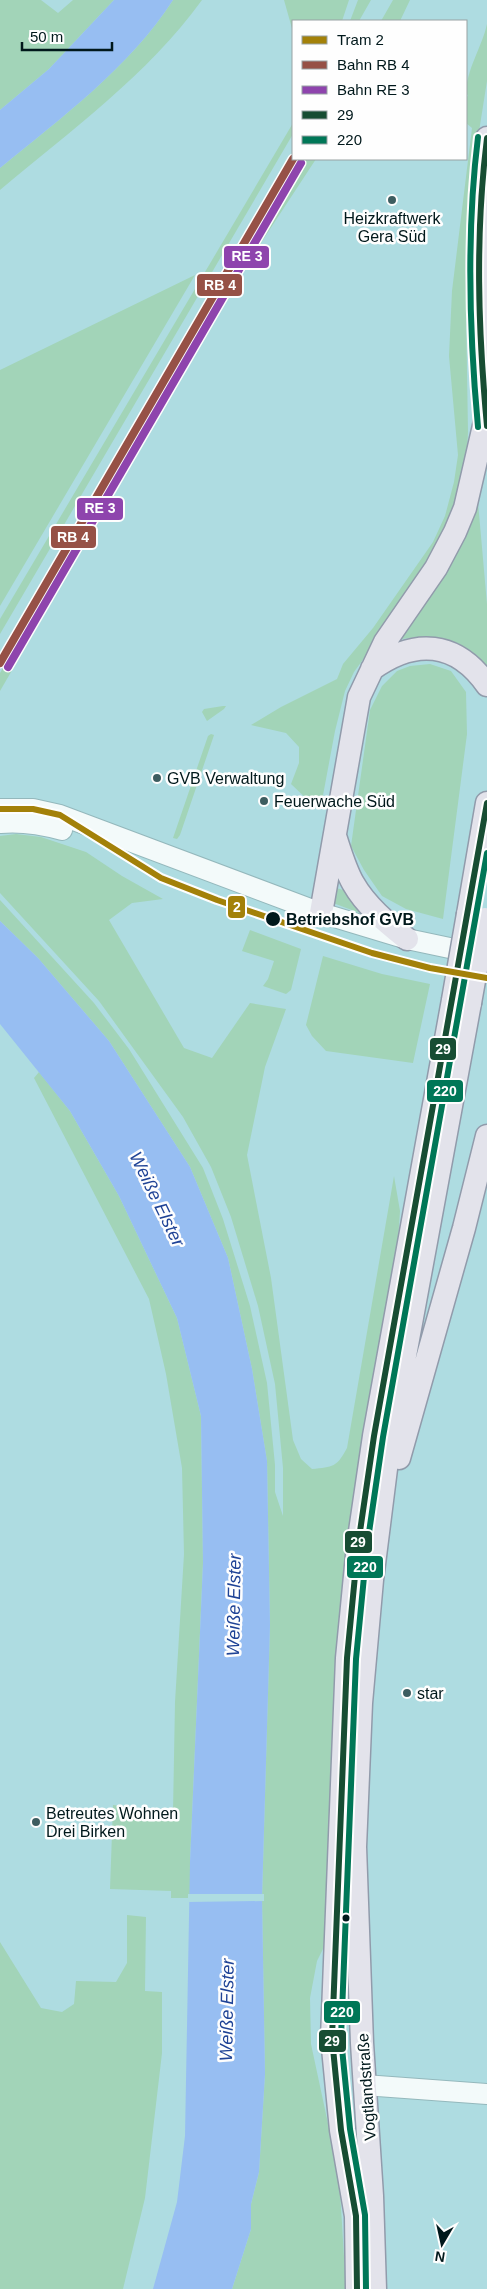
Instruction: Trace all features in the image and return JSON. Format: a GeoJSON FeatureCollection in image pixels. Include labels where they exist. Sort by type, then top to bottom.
{"type":"FeatureCollection","features":[{"type":"Feature","properties":{"kind":"main road"},"geometry":{"type":"LineString","coordinates":[[320,913],[356,710],[365,682],[385,642],[436,568],[455,532],[465,508],[487,421],[478,288],[480,214],[487,138]]}},
{"type":"Feature","properties":{"kind":"main road"},"geometry":{"type":"LineString","coordinates":[[371,669],[397,653],[435,648],[463,659],[487,685]]}},
{"type":"Feature","properties":{"kind":"main road","name":"Vogtlandstraße"},"geometry":{"type":"LineString","coordinates":[[357,2289],[356,2216],[340,2130],[335,2084],[332,2020],[347,1658],[358,1545],[376,1426],[480,912],[487,803]]}},
{"type":"Feature","properties":{"kind":"main road"},"geometry":{"type":"LineString","coordinates":[[0,809],[33,808],[60,815],[320,913],[407,939],[487,956]]}},
{"type":"Feature","properties":{"kind":"main road"},"geometry":{"type":"LineString","coordinates":[[0,823],[15,822],[43,825],[136,845]]}},
{"type":"Feature","properties":{"kind":"main road"},"geometry":{"type":"LineString","coordinates":[[335,834],[344,862],[359,892],[382,918],[407,939]]}},
{"type":"Feature","properties":{"kind":"main road","name":"Vogtlandstraße"},"geometry":{"type":"LineString","coordinates":[[375,2289],[372,2196],[364,2085],[356,1847],[361,1703],[390,1437],[461,1002]]}},
{"type":"Feature","properties":{"kind":"main road"},"geometry":{"type":"LineString","coordinates":[[380,1519],[405,1438],[487,1136]]}},
{"type":"Feature","properties":{"kind":"main road"},"geometry":{"type":"LineString","coordinates":[[335,2084],[487,2094]]}},
{"type":"Feature","properties":{"kind":"green space"},"geometry":{"type":"Polygon","coordinates":[[[0,0],[41,0],[58,13],[73,0],[114,0],[49,69],[0,110],[0,0]]]}},
{"type":"Feature","properties":{"kind":"green space"},"geometry":{"type":"Polygon","coordinates":[[[173,0],[202,0],[158,53],[133,78],[0,190],[0,168],[115,70],[136,48],[173,0]]]}},
{"type":"Feature","properties":{"kind":"green space"},"geometry":{"type":"Polygon","coordinates":[[[284,0],[349,0],[342,20],[292,20],[292,28],[284,0]]]}},
{"type":"Feature","properties":{"kind":"green space"},"geometry":{"type":"Polygon","coordinates":[[[358,0],[371,0],[360,20],[350,20],[358,0]]]}},
{"type":"Feature","properties":{"kind":"green space"},"geometry":{"type":"Polygon","coordinates":[[[393,0],[410,0],[400,20],[382,20],[393,0]]]}},
{"type":"Feature","properties":{"kind":"green space"},"geometry":{"type":"Polygon","coordinates":[[[487,24],[487,81],[477,144],[466,310],[468,432],[466,470],[455,517],[377,640],[354,672],[345,691],[335,731],[321,806],[311,803],[291,784],[299,763],[299,747],[286,733],[251,725],[281,707],[337,679],[343,664],[373,628],[433,542],[445,516],[454,482],[458,455],[449,356],[452,291],[472,128],[467,124],[467,85],[471,67],[487,24]]]}},
{"type":"Feature","properties":{"kind":"green space"},"geometry":{"type":"Polygon","coordinates":[[[292,125],[292,136],[0,634],[0,619],[292,125]]]}},
{"type":"Feature","properties":{"kind":"green space"},"geometry":{"type":"Polygon","coordinates":[[[299,160],[315,160],[253,255],[0,691],[0,673],[299,160]]]}},
{"type":"Feature","properties":{"kind":"green space"},"geometry":{"type":"Polygon","coordinates":[[[195,275],[0,606],[0,370],[195,275]]]}},
{"type":"Feature","properties":{"kind":"green space"},"geometry":{"type":"Polygon","coordinates":[[[477,491],[487,604],[487,671],[468,650],[452,641],[433,637],[413,637],[394,640],[477,491]]]}},
{"type":"Feature","properties":{"kind":"green space"},"geometry":{"type":"Polygon","coordinates":[[[430,664],[451,671],[466,692],[467,734],[443,919],[406,909],[382,896],[364,870],[351,846],[370,710],[382,686],[397,671],[410,666],[430,664]]]}},
{"type":"Feature","properties":{"kind":"green space"},"geometry":{"type":"Polygon","coordinates":[[[226,706],[207,721],[202,712],[204,709],[226,706]]]}},
{"type":"Feature","properties":{"kind":"green space"},"geometry":{"type":"Polygon","coordinates":[[[214,735],[180,835],[177,839],[173,838],[208,736],[214,735]]]}},
{"type":"Feature","properties":{"kind":"green space"},"geometry":{"type":"Polygon","coordinates":[[[16,834],[41,837],[86,852],[122,876],[163,899],[132,903],[109,920],[184,1048],[212,1058],[250,1003],[286,1009],[265,1067],[247,1155],[271,1278],[293,1440],[301,1459],[312,1469],[334,1465],[347,1448],[394,1176],[400,1211],[398,1241],[338,1656],[332,1748],[329,1906],[326,1943],[317,1961],[310,1998],[311,2044],[339,2175],[346,2289],[232,2289],[251,2229],[251,2204],[259,2172],[265,2074],[262,1898],[270,1625],[267,1461],[252,1369],[228,1258],[190,1167],[109,1041],[38,958],[0,921],[0,900],[94,1003],[129,1049],[203,1168],[223,1219],[250,1306],[267,1383],[275,1465],[275,1492],[283,1516],[283,1468],[275,1384],[258,1306],[231,1217],[211,1167],[183,1117],[99,1001],[0,893],[0,836],[16,834]]]}},
{"type":"Feature","properties":{"kind":"green space"},"geometry":{"type":"Polygon","coordinates":[[[333,887],[350,892],[365,915],[333,903],[333,887]]]}},
{"type":"Feature","properties":{"kind":"green space"},"geometry":{"type":"Polygon","coordinates":[[[250,930],[301,949],[291,990],[286,994],[263,986],[268,979],[274,961],[242,951],[250,930]]]}},
{"type":"Feature","properties":{"kind":"green space"},"geometry":{"type":"Polygon","coordinates":[[[323,956],[382,974],[430,984],[413,1063],[326,1051],[312,1036],[306,1025],[323,956]]]}},
{"type":"Feature","properties":{"kind":"green space"},"geometry":{"type":"Polygon","coordinates":[[[39,1072],[70,1111],[119,1196],[177,1318],[201,1416],[203,1563],[190,1862],[191,1898],[171,1898],[171,1891],[110,1889],[113,1805],[173,1812],[175,1702],[184,1554],[182,1468],[166,1374],[149,1299],[34,1078],[39,1072]]]}},
{"type":"Feature","properties":{"kind":"green space"},"geometry":{"type":"Polygon","coordinates":[[[127,1915],[146,1917],[145,1991],[162,1992],[162,2053],[145,2198],[123,2289],[0,2289],[0,1942],[41,2008],[62,2012],[74,2004],[76,1981],[116,1982],[127,1963],[127,1915]]]}},
{"type":"Feature","properties":{"kind":"water"},"geometry":{"type":"Polygon","coordinates":[[[114,0],[173,0],[136,48],[115,70],[0,168],[0,110],[49,69],[114,0]]]}},
{"type":"Feature","properties":{"kind":"water","name":"Weiße Elster"},"geometry":{"type":"Polygon","coordinates":[[[0,921],[38,958],[109,1041],[190,1167],[228,1258],[252,1369],[267,1461],[270,1625],[262,1898],[265,2074],[259,2172],[251,2204],[251,2229],[232,2289],[153,2289],[177,2202],[185,2136],[190,1862],[203,1563],[201,1416],[177,1318],[119,1196],[70,1111],[0,1024],[0,921]]]}},
{"type":"Feature","properties":{"kind":"pier"},"geometry":{"type":"Polygon","coordinates":[[[188,1894],[264,1894],[264,1901],[188,1902],[188,1894]]]}},
{"type":"Feature","properties":{"kind":"tram line","name":"2"},"geometry":{"type":"LineString","coordinates":[[0,809],[33,809],[60,815],[161,878],[217,900],[372,953],[430,968],[487,978]]}},
{"type":"Feature","properties":{"kind":"transit line","name":"220"},"geometry":{"type":"LineString","coordinates":[[478,137],[474,173],[470,282],[478,427]]}},
{"type":"Feature","properties":{"kind":"transit line","name":"29"},"geometry":{"type":"LineString","coordinates":[[487,138],[479,246],[480,318],[487,426]]}},
{"type":"Feature","properties":{"kind":"transit line"},"geometry":{"type":"LineString","coordinates":[[0,663],[292,160]]}},
{"type":"Feature","properties":{"kind":"transit line"},"geometry":{"type":"LineString","coordinates":[[8,667],[301,163]]}},
{"type":"Feature","properties":{"kind":"transit line","name":"29"},"geometry":{"type":"LineString","coordinates":[[357,2289],[356,2216],[341,2130],[332,2038],[347,1658],[358,1545],[374,1436],[487,803]]}},
{"type":"Feature","properties":{"kind":"transit line","name":"220"},"geometry":{"type":"LineString","coordinates":[[366,2289],[365,2215],[350,2129],[341,2038],[356,1659],[367,1546],[383,1437],[487,853]]}},
{"type":"Feature","properties":{"kind":"place","name":"Heizkraftwerk Gera Süd"},"geometry":{"type":"Point","coordinates":[392,200]}},
{"type":"Feature","properties":{"kind":"place","name":"GVB Verwaltung"},"geometry":{"type":"Point","coordinates":[157,778]}},
{"type":"Feature","properties":{"kind":"place","name":"Feuerwache Süd"},"geometry":{"type":"Point","coordinates":[264,801]}},
{"type":"Feature","properties":{"kind":"place","name":"Betriebshof GVB"},"geometry":{"type":"Point","coordinates":[273,919]}},
{"type":"Feature","properties":{"kind":"place","name":"star"},"geometry":{"type":"Point","coordinates":[407,1693]}},
{"type":"Feature","properties":{"kind":"place","name":"Betreutes Wohnen Drei Birken"},"geometry":{"type":"Point","coordinates":[36,1822]}}]}
